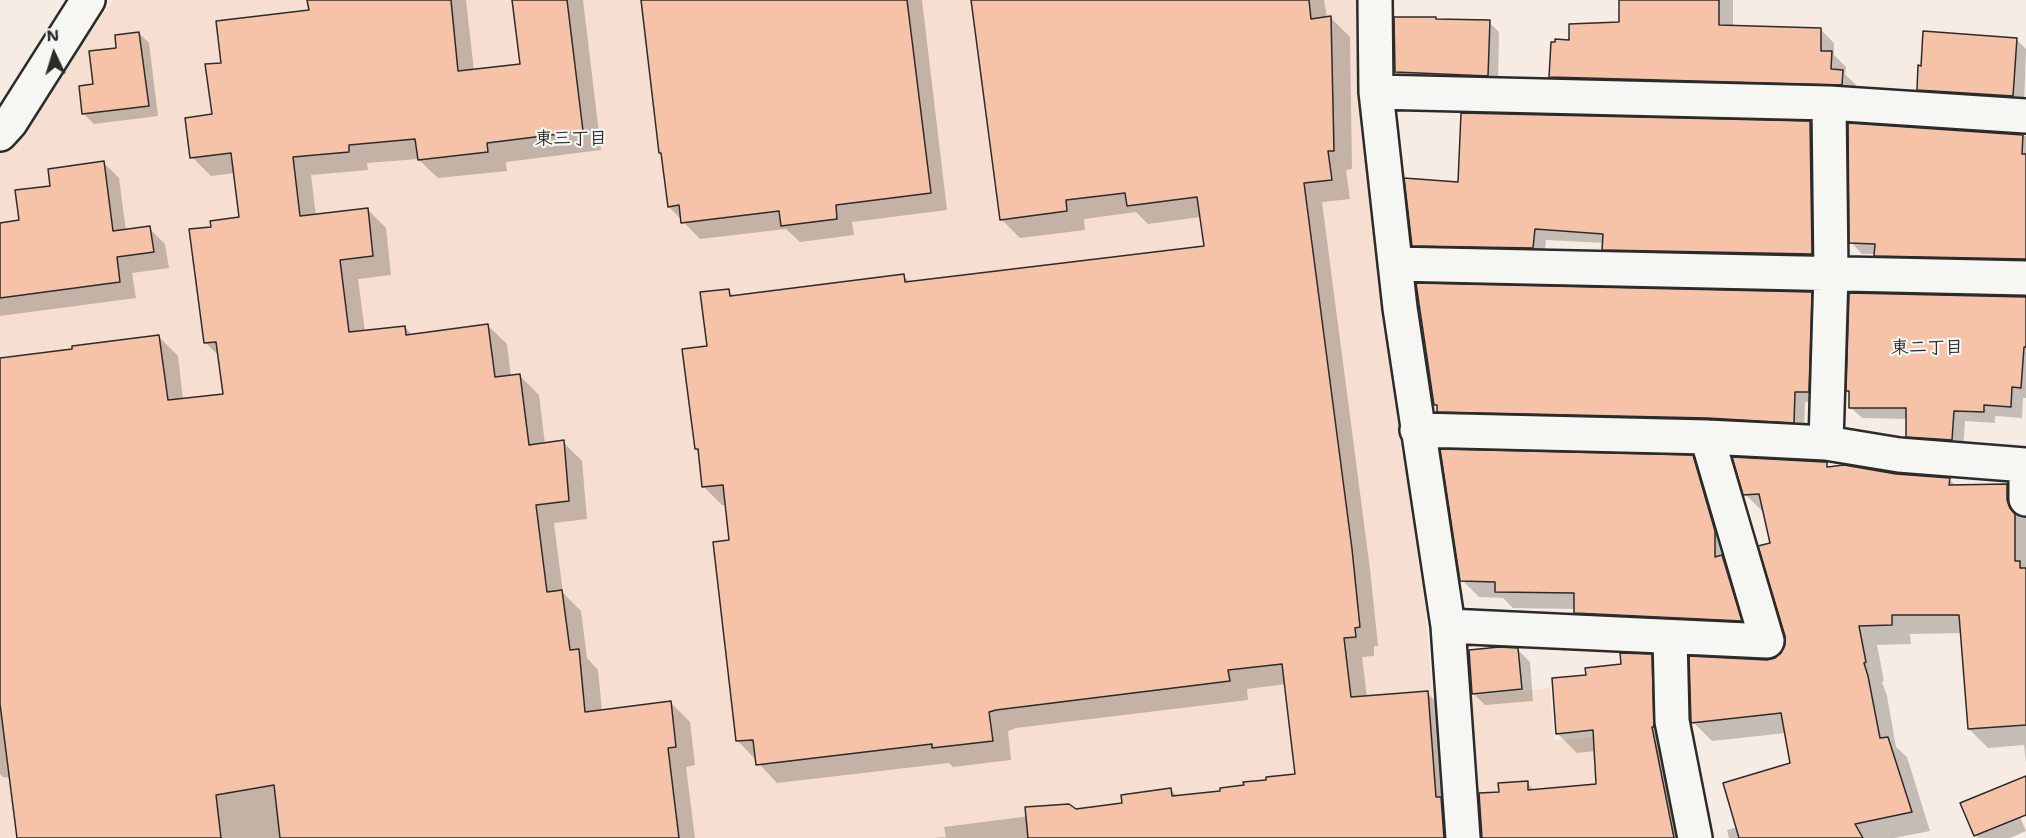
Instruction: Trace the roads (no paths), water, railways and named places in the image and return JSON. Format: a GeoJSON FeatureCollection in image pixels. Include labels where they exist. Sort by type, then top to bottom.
{"type":"FeatureCollection","features":[{"type":"Feature","properties":{"kind":"street"},"geometry":{"type":"LineString","coordinates":[[0,134],[10,123],[88,0]]}},
{"type":"Feature","properties":{"kind":"street"},"geometry":{"type":"LineString","coordinates":[[1375,0],[1376,92],[1395,264],[1417,430],[1449,626],[1463,838]]}},
{"type":"Feature","properties":{"kind":"street"},"geometry":{"type":"LineString","coordinates":[[1376,92],[1829,103],[2026,116]]}},
{"type":"Feature","properties":{"kind":"street"},"geometry":{"type":"LineString","coordinates":[[1826,442],[1831,273],[1829,103]]}},
{"type":"Feature","properties":{"kind":"street"},"geometry":{"type":"LineString","coordinates":[[1395,264],[2026,278]]}},
{"type":"Feature","properties":{"kind":"street"},"geometry":{"type":"LineString","coordinates":[[1417,430],[1826,442],[1899,455],[2026,467],[2026,499]]}},
{"type":"Feature","properties":{"kind":"street"},"geometry":{"type":"LineString","coordinates":[[1449,626],[1767,640],[1707,437]]}},
{"type":"Feature","properties":{"kind":"street"},"geometry":{"type":"LineString","coordinates":[[1670,637],[1672,721],[1695,838]]}},
{"type":"Feature","properties":{"kind":"district","name":"東三丁目"},"geometry":{"type":"Point","coordinates":[571,139]}},
{"type":"Feature","properties":{"kind":"district","name":"東二丁目"},"geometry":{"type":"Point","coordinates":[1927,348]}}]}
